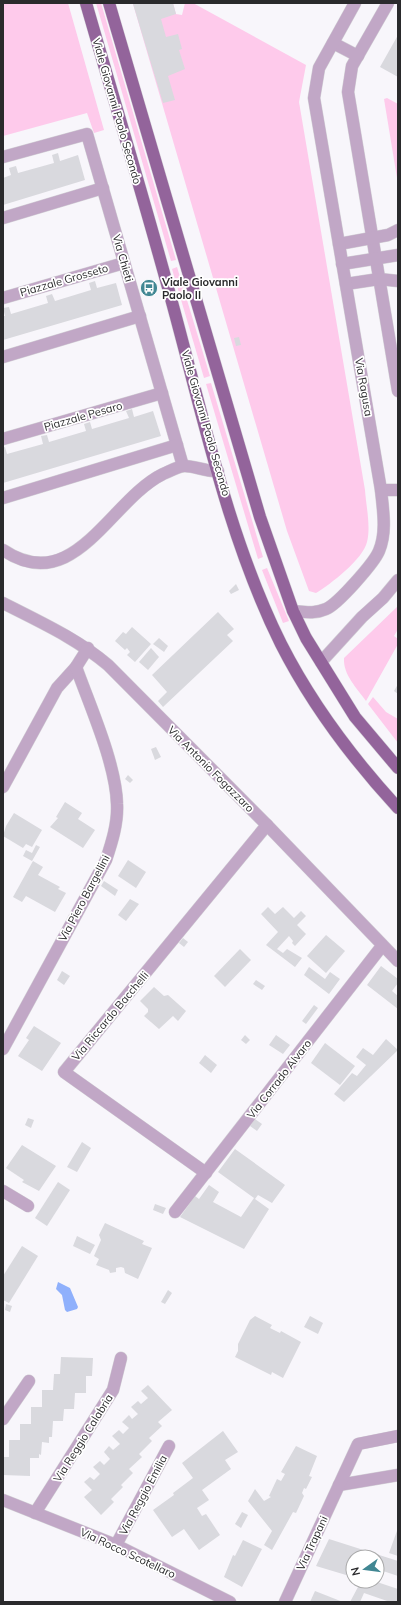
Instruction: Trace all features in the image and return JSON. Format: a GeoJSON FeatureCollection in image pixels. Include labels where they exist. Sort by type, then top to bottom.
{"type":"FeatureCollection","features":[{"type":"Feature","properties":{"kind":"main road","name":"Viale Giovanni Paolo Secondo"},"geometry":{"type":"LineString","coordinates":[[86,3],[165,275],[218,471],[254,582],[281,645],[313,700],[339,739],[366,773],[398,808]]}},
{"type":"Feature","properties":{"kind":"main road","name":"Viale Giovanni Paolo Secondo"},"geometry":{"type":"LineString","coordinates":[[109,3],[260,517],[293,611],[306,638],[355,717],[398,768]]}},
{"type":"Feature","properties":{"kind":"street","name":"Via Ragusa"},"geometry":{"type":"LineString","coordinates":[[293,611],[311,613],[327,609],[343,597],[379,551],[384,527],[381,490],[314,98],[319,68],[355,3]]}},
{"type":"Feature","properties":{"kind":"street"},"geometry":{"type":"LineString","coordinates":[[388,3],[352,66],[348,92],[398,391]]}},
{"type":"Feature","properties":{"kind":"street"},"geometry":{"type":"LineString","coordinates":[[333,42],[358,56]]}},
{"type":"Feature","properties":{"kind":"street","name":"Via Chieti"},"geometry":{"type":"LineString","coordinates":[[3,157],[87,134],[183,466]]}},
{"type":"Feature","properties":{"kind":"street"},"geometry":{"type":"LineString","coordinates":[[3,218],[103,188]]}},
{"type":"Feature","properties":{"kind":"street"},"geometry":{"type":"LineString","coordinates":[[339,244],[372,239],[398,230]]}},
{"type":"Feature","properties":{"kind":"street"},"geometry":{"type":"LineString","coordinates":[[342,264],[398,256]]}},
{"type":"Feature","properties":{"kind":"street","name":"Piazzale Grosseto"},"geometry":{"type":"LineString","coordinates":[[3,298],[124,262]]}},
{"type":"Feature","properties":{"kind":"street"},"geometry":{"type":"LineString","coordinates":[[346,284],[379,279],[398,281]]}},
{"type":"Feature","properties":{"kind":"street"},"geometry":{"type":"LineString","coordinates":[[3,357],[140,316]]}},
{"type":"Feature","properties":{"kind":"street","name":"Piazzale Pesaro"},"geometry":{"type":"LineString","coordinates":[[3,439],[162,393]]}},
{"type":"Feature","properties":{"kind":"street"},"geometry":{"type":"LineString","coordinates":[[3,498],[177,445]]}},
{"type":"Feature","properties":{"kind":"street"},"geometry":{"type":"LineString","coordinates":[[3,550],[13,556],[33,562],[60,560],[82,548],[130,499],[156,479],[183,466],[210,472],[218,471]]}},
{"type":"Feature","properties":{"kind":"street"},"geometry":{"type":"LineString","coordinates":[[381,490],[398,490]]}},
{"type":"Feature","properties":{"kind":"street"},"geometry":{"type":"LineString","coordinates":[[321,662],[362,617],[383,598],[398,580]]}},
{"type":"Feature","properties":{"kind":"street"},"geometry":{"type":"LineString","coordinates":[[3,598],[22,613]]}},
{"type":"Feature","properties":{"kind":"street","name":"Via Antonio Fogazzaro"},"geometry":{"type":"LineString","coordinates":[[3,604],[57,629],[88,648],[108,665],[398,961]]}},
{"type":"Feature","properties":{"kind":"street"},"geometry":{"type":"LineString","coordinates":[[3,788],[57,688],[76,667],[88,648]]}},
{"type":"Feature","properties":{"kind":"street","name":"Via Piero Bargellini"},"geometry":{"type":"LineString","coordinates":[[3,1049],[106,860],[114,835],[117,804],[111,767],[76,667]]}},
{"type":"Feature","properties":{"kind":"street","name":"Via Riccardo Bacchelli"},"geometry":{"type":"LineString","coordinates":[[206,1173],[64,1072],[267,826]]}},
{"type":"Feature","properties":{"kind":"street","name":"Via Corrado Alvaro"},"geometry":{"type":"LineString","coordinates":[[175,1212],[382,946]]}},
{"type":"Feature","properties":{"kind":"street"},"geometry":{"type":"LineString","coordinates":[[3,1191],[28,1206]]}},
{"type":"Feature","properties":{"kind":"street","name":"Via Reggio Calabria"},"geometry":{"type":"LineString","coordinates":[[35,1513],[113,1390],[121,1358]]}},
{"type":"Feature","properties":{"kind":"street"},"geometry":{"type":"LineString","coordinates":[[3,1419],[29,1381]]}},
{"type":"Feature","properties":{"kind":"street","name":"Via Trapani"},"geometry":{"type":"LineString","coordinates":[[285,1602],[358,1444],[398,1436]]}},
{"type":"Feature","properties":{"kind":"street","name":"Via Reggio Emilia"},"geometry":{"type":"LineString","coordinates":[[116,1545],[169,1446]]}},
{"type":"Feature","properties":{"kind":"street"},"geometry":{"type":"LineString","coordinates":[[339,1485],[398,1475]]}},
{"type":"Feature","properties":{"kind":"street","name":"Via Rocco Scotellaro"},"geometry":{"type":"LineString","coordinates":[[3,1500],[116,1545],[230,1602]]}},
{"type":"Feature","properties":{"kind":"shaded area"},"geometry":{"type":"Polygon","coordinates":[[[3,3],[68,3],[104,130],[94,133],[87,113],[3,136],[3,3]]]}},
{"type":"Feature","properties":{"kind":"shaded area"},"geometry":{"type":"Polygon","coordinates":[[[96,3],[101,3],[176,260],[171,261],[96,3]]]}},
{"type":"Feature","properties":{"kind":"shaded area"},"geometry":{"type":"Polygon","coordinates":[[[173,3],[176,14],[182,15],[185,3],[193,3],[306,65],[299,102],[365,490],[369,529],[367,542],[359,556],[330,584],[316,593],[309,591],[287,531],[133,4],[173,3]]]}},
{"type":"Feature","properties":{"kind":"shaded area"},"geometry":{"type":"Polygon","coordinates":[[[387,98],[398,104],[398,184],[384,99],[387,98]]]}},
{"type":"Feature","properties":{"kind":"shaded area"},"geometry":{"type":"Polygon","coordinates":[[[177,267],[210,376],[204,378],[172,269],[177,267]]]}},
{"type":"Feature","properties":{"kind":"shaded area"},"geometry":{"type":"Polygon","coordinates":[[[211,383],[263,557],[258,559],[206,384],[211,383]]]}},
{"type":"Feature","properties":{"kind":"shaded area"},"geometry":{"type":"Polygon","coordinates":[[[267,568],[289,621],[283,623],[262,570],[267,568]]]}},
{"type":"Feature","properties":{"kind":"shaded area"},"geometry":{"type":"Polygon","coordinates":[[[398,606],[398,629],[394,636],[398,639],[398,644],[366,701],[348,676],[344,664],[344,658],[398,606]]]}},
{"type":"Feature","properties":{"kind":"shaded area"},"geometry":{"type":"Polygon","coordinates":[[[373,697],[386,712],[398,719],[398,743],[368,704],[373,697]]]}},
{"type":"Feature","properties":{"kind":"water"},"geometry":{"type":"Polygon","coordinates":[[[58,1282],[70,1288],[78,1307],[77,1309],[67,1312],[65,1310],[62,1295],[56,1289],[58,1282]]]}},
{"type":"Feature","properties":{"kind":"building"},"geometry":{"type":"Polygon","coordinates":[[[173,3],[176,14],[161,19],[166,37],[178,34],[182,49],[179,50],[185,69],[168,76],[175,100],[163,103],[133,4],[173,3]]]}},
{"type":"Feature","properties":{"kind":"building"},"geometry":{"type":"Polygon","coordinates":[[[398,35],[398,77],[380,67],[398,35]]]}},
{"type":"Feature","properties":{"kind":"building"},"geometry":{"type":"Polygon","coordinates":[[[58,153],[60,161],[78,155],[85,180],[3,205],[3,178],[11,175],[9,168],[16,166],[18,173],[54,163],[52,155],[58,153]]]}},
{"type":"Feature","properties":{"kind":"building"},"geometry":{"type":"Polygon","coordinates":[[[95,281],[97,288],[116,283],[122,305],[3,340],[3,316],[5,316],[3,308],[9,307],[11,314],[48,303],[46,296],[52,294],[55,301],[91,290],[89,283],[95,281]]]}},
{"type":"Feature","properties":{"kind":"building"},"geometry":{"type":"Polygon","coordinates":[[[239,337],[241,345],[236,346],[234,338],[239,337]]]}},
{"type":"Feature","properties":{"kind":"building"},"geometry":{"type":"Polygon","coordinates":[[[132,409],[134,417],[153,411],[161,436],[3,483],[3,448],[5,447],[7,454],[43,444],[41,436],[47,435],[49,442],[86,431],[84,424],[90,422],[92,429],[129,418],[126,411],[132,409]]]}},
{"type":"Feature","properties":{"kind":"building"},"geometry":{"type":"Polygon","coordinates":[[[236,584],[239,590],[231,594],[229,591],[236,584]]]}},
{"type":"Feature","properties":{"kind":"building"},"geometry":{"type":"Polygon","coordinates":[[[218,612],[234,629],[227,635],[233,641],[163,707],[158,701],[167,692],[152,675],[218,612]]]}},
{"type":"Feature","properties":{"kind":"building"},"geometry":{"type":"Polygon","coordinates":[[[132,627],[151,644],[135,662],[127,655],[130,652],[127,648],[125,650],[115,641],[123,632],[126,634],[132,627]]]}},
{"type":"Feature","properties":{"kind":"building"},"geometry":{"type":"Polygon","coordinates":[[[159,638],[168,646],[164,652],[153,644],[159,638]]]}},
{"type":"Feature","properties":{"kind":"building"},"geometry":{"type":"Polygon","coordinates":[[[151,648],[159,657],[148,670],[139,662],[151,648]]]}},
{"type":"Feature","properties":{"kind":"building"},"geometry":{"type":"Polygon","coordinates":[[[398,684],[398,694],[394,691],[398,684]]]}},
{"type":"Feature","properties":{"kind":"building"},"geometry":{"type":"Polygon","coordinates":[[[156,747],[161,757],[155,760],[151,749],[156,747]]]}},
{"type":"Feature","properties":{"kind":"building"},"geometry":{"type":"Polygon","coordinates":[[[128,775],[133,780],[130,783],[125,779],[128,775]]]}},
{"type":"Feature","properties":{"kind":"building"},"geometry":{"type":"Polygon","coordinates":[[[65,802],[82,813],[78,819],[95,830],[83,848],[50,827],[58,818],[56,817],[65,802]]]}},
{"type":"Feature","properties":{"kind":"building"},"geometry":{"type":"Polygon","coordinates":[[[14,813],[42,830],[32,847],[26,844],[23,848],[3,836],[6,826],[14,813]]]}},
{"type":"Feature","properties":{"kind":"building"},"geometry":{"type":"Polygon","coordinates":[[[36,845],[40,847],[32,861],[23,856],[26,850],[32,853],[36,845]]]}},
{"type":"Feature","properties":{"kind":"building"},"geometry":{"type":"Polygon","coordinates":[[[128,860],[146,872],[136,888],[118,876],[128,860]]]}},
{"type":"Feature","properties":{"kind":"building"},"geometry":{"type":"Polygon","coordinates":[[[33,861],[43,867],[38,875],[60,887],[58,889],[66,893],[55,912],[26,896],[22,902],[13,897],[33,861]]]}},
{"type":"Feature","properties":{"kind":"building"},"geometry":{"type":"Polygon","coordinates":[[[104,881],[118,890],[115,896],[101,886],[104,881]]]}},
{"type":"Feature","properties":{"kind":"building"},"geometry":{"type":"Polygon","coordinates":[[[130,899],[139,904],[126,921],[118,915],[130,899]]]}},
{"type":"Feature","properties":{"kind":"building"},"geometry":{"type":"Polygon","coordinates":[[[268,907],[275,914],[283,907],[294,918],[301,911],[306,916],[297,925],[306,934],[295,946],[289,936],[277,949],[283,953],[287,949],[302,958],[295,967],[266,945],[278,932],[261,914],[268,907]]]}},
{"type":"Feature","properties":{"kind":"building"},"geometry":{"type":"Polygon","coordinates":[[[326,935],[345,951],[326,973],[307,956],[326,935]]]}},
{"type":"Feature","properties":{"kind":"building"},"geometry":{"type":"Polygon","coordinates":[[[183,938],[188,942],[184,947],[179,943],[183,938]]]}},
{"type":"Feature","properties":{"kind":"building"},"geometry":{"type":"Polygon","coordinates":[[[240,949],[251,960],[225,987],[214,976],[240,949]]]}},
{"type":"Feature","properties":{"kind":"building"},"geometry":{"type":"Polygon","coordinates":[[[381,966],[398,979],[398,983],[392,991],[398,996],[398,1009],[367,985],[381,966]]]}},
{"type":"Feature","properties":{"kind":"building"},"geometry":{"type":"Polygon","coordinates":[[[309,967],[325,979],[330,972],[340,979],[329,994],[304,975],[309,967]]]}},
{"type":"Feature","properties":{"kind":"building"},"geometry":{"type":"Polygon","coordinates":[[[62,971],[70,976],[64,985],[57,980],[62,971]]]}},
{"type":"Feature","properties":{"kind":"building"},"geometry":{"type":"Polygon","coordinates":[[[256,980],[265,986],[262,990],[253,984],[256,980]]]}},
{"type":"Feature","properties":{"kind":"building"},"geometry":{"type":"Polygon","coordinates":[[[154,987],[164,996],[168,995],[186,1011],[178,1021],[173,1016],[159,1029],[144,1016],[148,1012],[148,1009],[140,1001],[154,987]]]}},
{"type":"Feature","properties":{"kind":"building"},"geometry":{"type":"Polygon","coordinates":[[[314,1005],[318,1008],[306,1024],[302,1021],[314,1005]]]}},
{"type":"Feature","properties":{"kind":"building"},"geometry":{"type":"Polygon","coordinates":[[[34,1026],[61,1043],[42,1071],[18,1056],[29,1040],[26,1038],[34,1026]]]}},
{"type":"Feature","properties":{"kind":"building"},"geometry":{"type":"Polygon","coordinates":[[[245,1035],[250,1040],[246,1044],[241,1040],[245,1035]]]}},
{"type":"Feature","properties":{"kind":"building"},"geometry":{"type":"Polygon","coordinates":[[[276,1035],[290,1045],[283,1054],[269,1045],[276,1035]]]}},
{"type":"Feature","properties":{"kind":"building"},"geometry":{"type":"Polygon","coordinates":[[[386,1039],[398,1050],[344,1102],[334,1094],[352,1073],[357,1076],[366,1065],[356,1057],[363,1048],[373,1055],[386,1039]]]}},
{"type":"Feature","properties":{"kind":"building"},"geometry":{"type":"Polygon","coordinates":[[[325,1043],[355,1066],[340,1085],[311,1063],[325,1043]]]}},
{"type":"Feature","properties":{"kind":"building"},"geometry":{"type":"Polygon","coordinates":[[[205,1055],[217,1065],[211,1073],[199,1063],[205,1055]]]}},
{"type":"Feature","properties":{"kind":"building"},"geometry":{"type":"Polygon","coordinates":[[[28,1118],[34,1120],[31,1128],[25,1125],[28,1118]]]}},
{"type":"Feature","properties":{"kind":"building"},"geometry":{"type":"Polygon","coordinates":[[[255,1119],[262,1124],[257,1131],[250,1126],[255,1119]]]}},
{"type":"Feature","properties":{"kind":"building"},"geometry":{"type":"Polygon","coordinates":[[[82,1142],[91,1148],[77,1172],[67,1167],[82,1142]]]}},
{"type":"Feature","properties":{"kind":"building"},"geometry":{"type":"Polygon","coordinates":[[[22,1145],[56,1166],[39,1191],[22,1182],[24,1180],[6,1168],[22,1145]]]}},
{"type":"Feature","properties":{"kind":"building"},"geometry":{"type":"Polygon","coordinates":[[[235,1149],[285,1185],[272,1203],[258,1195],[255,1199],[269,1209],[244,1249],[180,1217],[195,1196],[199,1199],[209,1185],[219,1192],[213,1202],[241,1217],[254,1198],[218,1172],[235,1149]]]}},
{"type":"Feature","properties":{"kind":"building"},"geometry":{"type":"Polygon","coordinates":[[[58,1182],[70,1190],[47,1226],[35,1218],[58,1182]]]}},
{"type":"Feature","properties":{"kind":"building"},"geometry":{"type":"Polygon","coordinates":[[[155,1204],[166,1208],[163,1214],[153,1210],[155,1204]]]}},
{"type":"Feature","properties":{"kind":"building"},"geometry":{"type":"Polygon","coordinates":[[[105,1223],[144,1241],[142,1244],[152,1248],[138,1279],[125,1273],[124,1268],[121,1267],[116,1268],[116,1272],[110,1273],[109,1270],[96,1265],[99,1259],[94,1256],[101,1240],[99,1235],[105,1223]]]}},
{"type":"Feature","properties":{"kind":"building"},"geometry":{"type":"Polygon","coordinates":[[[77,1236],[95,1245],[90,1254],[73,1246],[77,1236]]]}},
{"type":"Feature","properties":{"kind":"building"},"geometry":{"type":"Polygon","coordinates":[[[22,1246],[38,1256],[9,1303],[3,1300],[3,1276],[22,1246]]]}},
{"type":"Feature","properties":{"kind":"building"},"geometry":{"type":"Polygon","coordinates":[[[168,1290],[172,1293],[165,1304],[161,1302],[168,1290]]]}},
{"type":"Feature","properties":{"kind":"building"},"geometry":{"type":"Polygon","coordinates":[[[6,1304],[12,1306],[10,1312],[5,1310],[6,1304]]]}},
{"type":"Feature","properties":{"kind":"building"},"geometry":{"type":"Polygon","coordinates":[[[255,1316],[272,1325],[270,1328],[280,1333],[281,1331],[301,1342],[283,1378],[272,1372],[271,1375],[235,1357],[238,1351],[238,1344],[250,1320],[255,1316]]]}},
{"type":"Feature","properties":{"kind":"building"},"geometry":{"type":"Polygon","coordinates":[[[310,1316],[323,1323],[318,1334],[304,1327],[310,1316]]]}},
{"type":"Feature","properties":{"kind":"building"},"geometry":{"type":"Polygon","coordinates":[[[61,1357],[93,1358],[92,1376],[86,1376],[86,1393],[75,1393],[74,1409],[64,1409],[63,1421],[53,1421],[52,1437],[49,1437],[49,1443],[42,1442],[41,1455],[39,1454],[39,1458],[30,1458],[30,1476],[3,1475],[3,1457],[9,1457],[9,1440],[20,1440],[20,1424],[31,1424],[31,1407],[42,1407],[42,1390],[53,1390],[54,1374],[60,1374],[61,1357]]]}},
{"type":"Feature","properties":{"kind":"building"},"geometry":{"type":"Polygon","coordinates":[[[148,1385],[172,1410],[158,1422],[162,1426],[149,1438],[152,1441],[139,1454],[142,1457],[129,1469],[133,1473],[121,1485],[123,1487],[111,1499],[114,1502],[101,1515],[84,1497],[92,1490],[84,1482],[90,1477],[94,1480],[100,1474],[93,1467],[100,1461],[104,1465],[110,1459],[104,1452],[109,1446],[113,1450],[120,1444],[112,1436],[119,1430],[123,1434],[129,1428],[122,1422],[129,1415],[132,1419],[138,1414],[131,1407],[138,1401],[141,1404],[148,1398],[141,1391],[148,1385]]]}},
{"type":"Feature","properties":{"kind":"building"},"geometry":{"type":"Polygon","coordinates":[[[223,1431],[238,1452],[225,1460],[231,1469],[202,1490],[209,1500],[197,1508],[202,1516],[206,1514],[220,1535],[199,1550],[184,1529],[172,1537],[153,1510],[174,1495],[173,1493],[193,1478],[182,1463],[223,1431]]]}},
{"type":"Feature","properties":{"kind":"building"},"geometry":{"type":"Polygon","coordinates":[[[296,1446],[317,1456],[309,1476],[312,1477],[306,1489],[304,1488],[302,1493],[304,1496],[296,1513],[293,1512],[272,1550],[264,1545],[272,1531],[248,1501],[255,1489],[264,1501],[271,1497],[269,1496],[277,1479],[281,1481],[285,1474],[281,1472],[296,1446]]]}},
{"type":"Feature","properties":{"kind":"building"},"geometry":{"type":"Polygon","coordinates":[[[242,1512],[248,1515],[241,1528],[235,1524],[242,1512]]]}},
{"type":"Feature","properties":{"kind":"building"},"geometry":{"type":"Polygon","coordinates":[[[398,1528],[398,1556],[389,1553],[398,1528]]]}},
{"type":"Feature","properties":{"kind":"building"},"geometry":{"type":"Polygon","coordinates":[[[329,1539],[360,1549],[345,1549],[345,1575],[316,1566],[329,1539]]]}},
{"type":"Feature","properties":{"kind":"building"},"geometry":{"type":"Polygon","coordinates":[[[243,1540],[262,1549],[242,1587],[224,1577],[233,1555],[235,1556],[243,1540]]]}},
{"type":"Feature","properties":{"kind":"building"},"geometry":{"type":"Polygon","coordinates":[[[385,1557],[398,1561],[398,1576],[385,1572],[385,1557]]]}},
{"type":"Feature","properties":{"kind":"building"},"geometry":{"type":"Polygon","coordinates":[[[385,1585],[398,1589],[398,1602],[390,1602],[364,1593],[360,1602],[350,1602],[357,1589],[385,1589],[385,1585]]]}},
{"type":"Feature","properties":{"kind":"building"},"geometry":{"type":"Polygon","coordinates":[[[315,1591],[343,1602],[310,1602],[315,1591]]]}},
{"type":"Feature","properties":{"kind":"place","name":"Viale Giovanni Paolo II"},"geometry":{"type":"Point","coordinates":[149,288]}}]}
